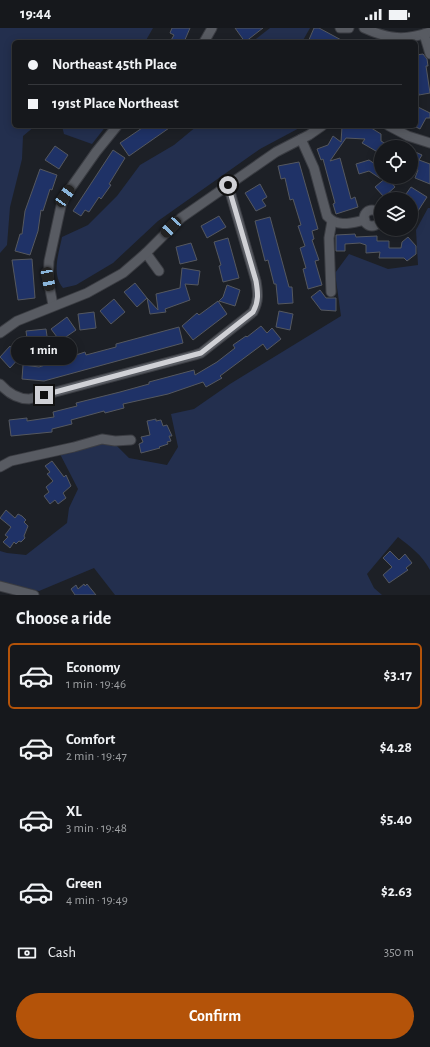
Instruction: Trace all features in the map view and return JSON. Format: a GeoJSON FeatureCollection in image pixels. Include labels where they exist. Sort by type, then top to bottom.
{"type":"FeatureCollection","features":[{"type":"Feature","properties":{"kind":"street"},"geometry":{"type":"LineString","coordinates":[[205,40],[212,28]]}},
{"type":"Feature","properties":{"kind":"street"},"geometry":{"type":"LineString","coordinates":[[340,28],[349,28]]}},
{"type":"Feature","properties":{"kind":"street"},"geometry":{"type":"LineString","coordinates":[[364,28],[383,39],[408,37],[427,33],[430,54]]}},
{"type":"Feature","properties":{"kind":"street"},"geometry":{"type":"LineString","coordinates":[[53,305],[48,279],[49,261],[61,206],[65,196],[96,152],[115,128]]}},
{"type":"Feature","properties":{"kind":"street"},"geometry":{"type":"LineString","coordinates":[[0,333],[17,321],[53,305],[87,293],[123,273],[146,253],[181,218],[276,152],[319,128]]}},
{"type":"Feature","properties":{"kind":"street"},"geometry":{"type":"LineString","coordinates":[[393,128],[408,136],[430,143]]}},
{"type":"Feature","properties":{"kind":"street"},"geometry":{"type":"LineString","coordinates":[[301,139],[314,168],[325,209],[332,221],[339,224],[365,220]]}},
{"type":"Feature","properties":{"kind":"street"},"geometry":{"type":"LineString","coordinates":[[0,384],[6,391],[17,397],[29,399],[201,353],[253,312],[257,304],[258,295],[228,185]]}},
{"type":"Feature","properties":{"kind":"street"},"geometry":{"type":"LineString","coordinates":[[331,292],[329,238],[332,221]]}},
{"type":"Feature","properties":{"kind":"street"},"geometry":{"type":"LineString","coordinates":[[146,253],[159,271]]}},
{"type":"Feature","properties":{"kind":"street"},"geometry":{"type":"LineString","coordinates":[[0,467],[11,461],[102,439],[131,440]]}},
{"type":"Feature","properties":{"kind":"street"},"geometry":{"type":"LineString","coordinates":[[0,586],[34,595]]}},
{"type":"Feature","properties":{"kind":"shaded area"},"geometry":{"type":"Polygon","coordinates":[[[0,28],[153,28],[146,40],[12,40],[12,128],[33,128],[23,136],[22,159],[10,207],[7,245],[0,253],[0,28]]]}},
{"type":"Feature","properties":{"kind":"shaded area"},"geometry":{"type":"Polygon","coordinates":[[[270,28],[310,28],[303,40],[255,40],[270,28]]]}},
{"type":"Feature","properties":{"kind":"shaded area"},"geometry":{"type":"Polygon","coordinates":[[[62,128],[104,128],[92,144],[64,134],[62,128]]]}},
{"type":"Feature","properties":{"kind":"shaded area"},"geometry":{"type":"Polygon","coordinates":[[[195,128],[299,128],[260,149],[158,221],[113,263],[76,285],[63,288],[57,276],[57,263],[62,237],[88,225],[117,196],[140,165],[174,145],[195,128]]]}},
{"type":"Feature","properties":{"kind":"shaded area"},"geometry":{"type":"Polygon","coordinates":[[[428,208],[430,208],[430,570],[420,556],[398,537],[367,574],[374,588],[382,595],[115,595],[94,568],[39,591],[0,581],[0,551],[26,555],[67,523],[69,508],[78,489],[60,454],[101,443],[116,445],[129,458],[167,465],[178,447],[171,414],[194,409],[230,384],[341,316],[335,273],[349,254],[388,269],[418,265],[416,236],[418,236],[418,226],[428,208]]]}},
{"type":"Feature","properties":{"kind":"building"},"geometry":{"type":"Polygon","coordinates":[[[172,28],[190,28],[185,40],[171,40],[174,35],[170,33],[172,28]]]}},
{"type":"Feature","properties":{"kind":"building"},"geometry":{"type":"Polygon","coordinates":[[[235,28],[263,28],[248,40],[244,40],[235,28]]]}},
{"type":"Feature","properties":{"kind":"building"},"geometry":{"type":"Polygon","coordinates":[[[314,28],[319,28],[341,40],[309,40],[314,28]]]}},
{"type":"Feature","properties":{"kind":"building"},"geometry":{"type":"Polygon","coordinates":[[[423,54],[427,59],[428,66],[426,66],[430,93],[419,95],[418,90],[418,55],[423,54]]]}},
{"type":"Feature","properties":{"kind":"building"},"geometry":{"type":"Polygon","coordinates":[[[418,107],[430,113],[430,118],[426,118],[420,129],[418,128],[418,107]]]}},
{"type":"Feature","properties":{"kind":"building"},"geometry":{"type":"Polygon","coordinates":[[[142,128],[169,128],[129,156],[120,143],[142,128]]]}},
{"type":"Feature","properties":{"kind":"building"},"geometry":{"type":"Polygon","coordinates":[[[342,128],[371,128],[381,134],[381,140],[374,140],[374,150],[362,143],[365,139],[346,138],[330,161],[340,158],[351,199],[355,197],[358,207],[336,214],[333,204],[335,203],[323,159],[321,160],[317,149],[328,145],[333,136],[341,142],[342,128]]]}},
{"type":"Feature","properties":{"kind":"building"},"geometry":{"type":"Polygon","coordinates":[[[55,146],[68,155],[59,169],[45,160],[55,146]]]}},
{"type":"Feature","properties":{"kind":"building"},"geometry":{"type":"Polygon","coordinates":[[[113,150],[125,158],[109,184],[111,185],[101,199],[99,197],[89,212],[85,210],[81,216],[73,211],[113,150]]]}},
{"type":"Feature","properties":{"kind":"building"},"geometry":{"type":"Polygon","coordinates":[[[418,153],[422,155],[419,160],[430,164],[430,184],[418,179],[418,153]]]}},
{"type":"Feature","properties":{"kind":"building"},"geometry":{"type":"Polygon","coordinates":[[[369,160],[374,163],[374,174],[369,171],[359,174],[356,164],[369,160]]]}},
{"type":"Feature","properties":{"kind":"building"},"geometry":{"type":"Polygon","coordinates":[[[299,162],[318,229],[312,231],[314,239],[312,240],[319,260],[315,261],[322,285],[308,289],[303,269],[306,268],[300,248],[305,246],[298,226],[301,225],[293,199],[290,200],[285,178],[281,179],[278,166],[299,162]]]}},
{"type":"Feature","properties":{"kind":"building"},"geometry":{"type":"Polygon","coordinates":[[[40,169],[57,175],[52,190],[50,189],[43,211],[41,210],[38,231],[30,255],[15,251],[20,234],[22,234],[25,211],[40,169]]]}},
{"type":"Feature","properties":{"kind":"building"},"geometry":{"type":"Polygon","coordinates":[[[260,184],[267,197],[262,200],[266,206],[256,211],[245,193],[260,184]]]}},
{"type":"Feature","properties":{"kind":"building"},"geometry":{"type":"Polygon","coordinates":[[[379,184],[393,184],[395,187],[390,192],[380,192],[375,187],[379,184]]]}},
{"type":"Feature","properties":{"kind":"building"},"geometry":{"type":"Polygon","coordinates":[[[411,187],[427,197],[418,211],[418,192],[407,192],[411,187]]]}},
{"type":"Feature","properties":{"kind":"building"},"geometry":{"type":"Polygon","coordinates":[[[219,216],[226,227],[207,238],[201,226],[219,216]]]}},
{"type":"Feature","properties":{"kind":"building"},"geometry":{"type":"Polygon","coordinates":[[[270,217],[289,287],[292,287],[293,303],[278,304],[276,284],[274,284],[268,260],[265,261],[255,221],[270,217]]]}},
{"type":"Feature","properties":{"kind":"building"},"geometry":{"type":"Polygon","coordinates":[[[355,234],[356,237],[377,236],[377,241],[389,241],[389,248],[401,248],[402,242],[408,237],[416,246],[416,254],[407,261],[404,258],[379,258],[380,252],[366,253],[366,245],[360,243],[345,244],[345,251],[336,251],[336,235],[355,234]]]}},
{"type":"Feature","properties":{"kind":"building"},"geometry":{"type":"Polygon","coordinates":[[[228,238],[239,278],[223,282],[219,266],[221,265],[214,242],[228,238]]]}},
{"type":"Feature","properties":{"kind":"building"},"geometry":{"type":"Polygon","coordinates":[[[191,243],[197,260],[180,264],[176,247],[191,243]]]}},
{"type":"Feature","properties":{"kind":"building"},"geometry":{"type":"Polygon","coordinates":[[[32,259],[35,298],[18,300],[12,260],[32,259]]]}},
{"type":"Feature","properties":{"kind":"building"},"geometry":{"type":"Polygon","coordinates":[[[182,268],[200,271],[198,285],[185,284],[190,300],[165,309],[166,312],[150,314],[147,298],[158,310],[156,294],[180,288],[182,268]]]}},
{"type":"Feature","properties":{"kind":"building"},"geometry":{"type":"Polygon","coordinates":[[[135,283],[147,298],[137,307],[124,292],[135,283]]]}},
{"type":"Feature","properties":{"kind":"building"},"geometry":{"type":"Polygon","coordinates":[[[227,285],[240,290],[235,306],[219,301],[223,297],[227,285]]]}},
{"type":"Feature","properties":{"kind":"building"},"geometry":{"type":"Polygon","coordinates":[[[320,290],[326,298],[336,298],[336,311],[321,310],[311,297],[320,290]]]}},
{"type":"Feature","properties":{"kind":"building"},"geometry":{"type":"Polygon","coordinates":[[[114,299],[125,312],[111,324],[100,311],[114,299]]]}},
{"type":"Feature","properties":{"kind":"building"},"geometry":{"type":"Polygon","coordinates":[[[218,301],[227,314],[193,340],[182,326],[197,313],[199,315],[218,301]]]}},
{"type":"Feature","properties":{"kind":"building"},"geometry":{"type":"Polygon","coordinates":[[[279,311],[293,314],[290,330],[276,327],[279,311]]]}},
{"type":"Feature","properties":{"kind":"building"},"geometry":{"type":"Polygon","coordinates":[[[94,312],[96,328],[80,330],[78,314],[94,312]]]}},
{"type":"Feature","properties":{"kind":"building"},"geometry":{"type":"Polygon","coordinates":[[[67,317],[76,330],[60,341],[51,329],[67,317]]]}},
{"type":"Feature","properties":{"kind":"building"},"geometry":{"type":"Polygon","coordinates":[[[261,326],[267,333],[272,328],[281,339],[267,350],[263,344],[220,376],[222,378],[206,387],[203,382],[168,394],[123,404],[124,408],[105,413],[104,411],[71,420],[72,424],[52,429],[52,432],[11,436],[9,420],[27,418],[27,421],[54,417],[53,412],[77,406],[76,403],[149,384],[149,382],[194,370],[195,375],[217,362],[235,348],[233,345],[246,336],[247,337],[261,326]]]}},
{"type":"Feature","properties":{"kind":"building"},"geometry":{"type":"Polygon","coordinates":[[[179,327],[183,343],[44,381],[22,379],[23,365],[39,367],[85,352],[86,355],[116,347],[116,344],[179,327]]]}},
{"type":"Feature","properties":{"kind":"building"},"geometry":{"type":"Polygon","coordinates":[[[46,329],[48,343],[28,346],[26,331],[46,329]]]}},
{"type":"Feature","properties":{"kind":"building"},"geometry":{"type":"Polygon","coordinates":[[[10,346],[21,356],[10,368],[0,357],[10,346]]]}},
{"type":"Feature","properties":{"kind":"building"},"geometry":{"type":"Polygon","coordinates":[[[156,419],[156,421],[161,420],[163,426],[167,425],[172,436],[169,436],[171,441],[167,442],[168,444],[159,447],[160,448],[141,453],[139,444],[143,442],[141,437],[150,435],[147,421],[156,419]]]}},
{"type":"Feature","properties":{"kind":"building"},"geometry":{"type":"Polygon","coordinates":[[[52,461],[64,477],[66,475],[71,486],[63,493],[66,498],[58,504],[55,500],[50,504],[44,496],[49,492],[46,487],[53,481],[47,474],[50,472],[45,466],[52,461]]]}},
{"type":"Feature","properties":{"kind":"building"},"geometry":{"type":"Polygon","coordinates":[[[6,510],[15,518],[18,514],[22,516],[26,520],[24,522],[28,526],[24,536],[25,538],[16,544],[14,542],[10,548],[3,542],[8,537],[5,535],[11,527],[0,518],[6,510]]]}},
{"type":"Feature","properties":{"kind":"building"},"geometry":{"type":"Polygon","coordinates":[[[390,551],[399,560],[405,554],[412,563],[406,568],[408,570],[389,583],[383,575],[392,567],[383,558],[390,551]]]}},
{"type":"Feature","properties":{"kind":"building"},"geometry":{"type":"Polygon","coordinates":[[[84,584],[85,586],[87,584],[96,595],[75,595],[71,589],[76,585],[78,589],[84,584]]]}},
{"type":"Feature","properties":{"kind":"route"},"geometry":{"type":"LineString","coordinates":[[44,395],[201,353],[253,312],[257,304],[258,295],[256,281],[228,185]]}}]}
